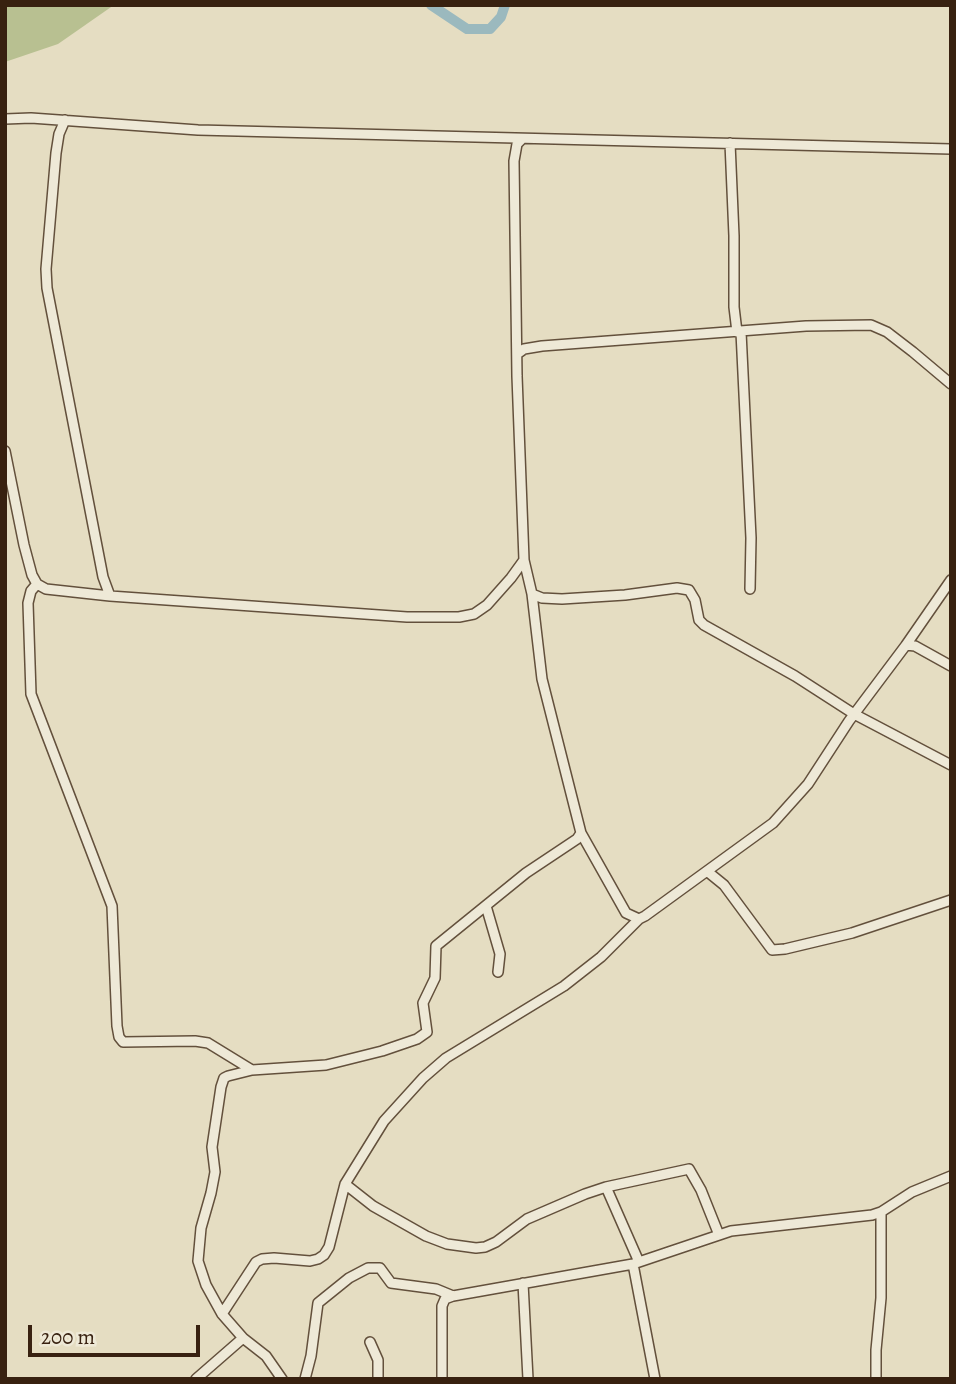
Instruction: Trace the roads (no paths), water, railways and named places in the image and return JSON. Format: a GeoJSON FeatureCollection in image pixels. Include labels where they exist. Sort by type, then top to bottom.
{"type":"FeatureCollection","features":[{"type":"Feature","properties":{"kind":"street"},"geometry":{"type":"LineString","coordinates":[[5,119],[65,120],[198,130],[951,149]]}},
{"type":"Feature","properties":{"kind":"street"},"geometry":{"type":"LineString","coordinates":[[65,120],[55,153],[46,269],[47,288],[103,577],[110,596]]}},
{"type":"Feature","properties":{"kind":"street"},"geometry":{"type":"LineString","coordinates":[[522,139],[517,144],[514,161],[524,560],[532,594],[542,679],[581,833],[626,913],[639,919]]}},
{"type":"Feature","properties":{"kind":"street"},"geometry":{"type":"LineString","coordinates":[[730,143],[734,307],[739,332],[751,538],[750,589]]}},
{"type":"Feature","properties":{"kind":"street"},"geometry":{"type":"LineString","coordinates":[[517,354],[524,349],[542,346],[806,326],[872,325],[905,345],[951,384]]}},
{"type":"Feature","properties":{"kind":"street"},"geometry":{"type":"LineString","coordinates":[[5,451],[32,575],[37,584],[46,589],[395,616],[459,617],[474,614],[487,605],[512,579],[524,560]]}},
{"type":"Feature","properties":{"kind":"street"},"geometry":{"type":"LineString","coordinates":[[222,1314],[256,1262],[274,1258],[310,1261],[324,1255],[329,1247],[345,1184],[384,1121],[446,1058],[564,986],[601,957],[639,919],[708,872],[773,823],[793,804],[951,580]]}},
{"type":"Feature","properties":{"kind":"street"},"geometry":{"type":"LineString","coordinates":[[37,584],[31,591],[28,603],[31,694],[112,906],[119,1037],[122,1042],[130,1043],[208,1043],[251,1070]]}},
{"type":"Feature","properties":{"kind":"street"},"geometry":{"type":"LineString","coordinates":[[532,594],[542,598],[562,599],[677,588],[689,590],[695,600],[700,622],[854,714],[951,765]]}},
{"type":"Feature","properties":{"kind":"street"},"geometry":{"type":"LineString","coordinates":[[906,645],[915,646],[951,666]]}},
{"type":"Feature","properties":{"kind":"street"},"geometry":{"type":"LineString","coordinates":[[282,1379],[265,1356],[243,1338],[222,1314],[201,1272],[198,1248],[215,1172],[212,1147],[221,1087],[225,1078],[251,1070],[326,1065],[382,1051],[423,1036],[427,1027],[423,1003],[435,978],[436,946],[526,873],[577,839],[581,833]]}},
{"type":"Feature","properties":{"kind":"street"},"geometry":{"type":"LineString","coordinates":[[708,872],[724,885],[772,950],[852,933],[951,900]]}},
{"type":"Feature","properties":{"kind":"street"},"geometry":{"type":"LineString","coordinates":[[486,906],[500,954],[498,972]]}},
{"type":"Feature","properties":{"kind":"street"},"geometry":{"type":"LineString","coordinates":[[345,1184],[373,1206],[426,1236],[447,1244],[476,1248],[496,1242],[527,1219],[606,1187],[689,1169],[701,1190],[719,1235]]}},
{"type":"Feature","properties":{"kind":"street"},"geometry":{"type":"LineString","coordinates":[[442,1379],[442,1306],[445,1299],[636,1263],[731,1231],[872,1215],[912,1192],[951,1176]]}},
{"type":"Feature","properties":{"kind":"street"},"geometry":{"type":"LineString","coordinates":[[606,1187],[636,1263],[655,1379]]}},
{"type":"Feature","properties":{"kind":"street"},"geometry":{"type":"LineString","coordinates":[[876,1379],[881,1298],[881,1212]]}},
{"type":"Feature","properties":{"kind":"street"},"geometry":{"type":"LineString","coordinates":[[305,1379],[312,1356],[318,1303],[349,1278],[368,1268],[380,1268],[391,1283],[436,1289],[453,1296]]}},
{"type":"Feature","properties":{"kind":"street"},"geometry":{"type":"LineString","coordinates":[[523,1283],[528,1379]]}},
{"type":"Feature","properties":{"kind":"street"},"geometry":{"type":"LineString","coordinates":[[196,1379],[243,1338]]}},
{"type":"Feature","properties":{"kind":"street"},"geometry":{"type":"LineString","coordinates":[[370,1342],[378,1360],[378,1379]]}},
{"type":"Feature","properties":{"kind":"waterway"},"geometry":{"type":"LineString","coordinates":[[431,5],[467,29],[490,29],[501,17],[505,5]]}}]}
